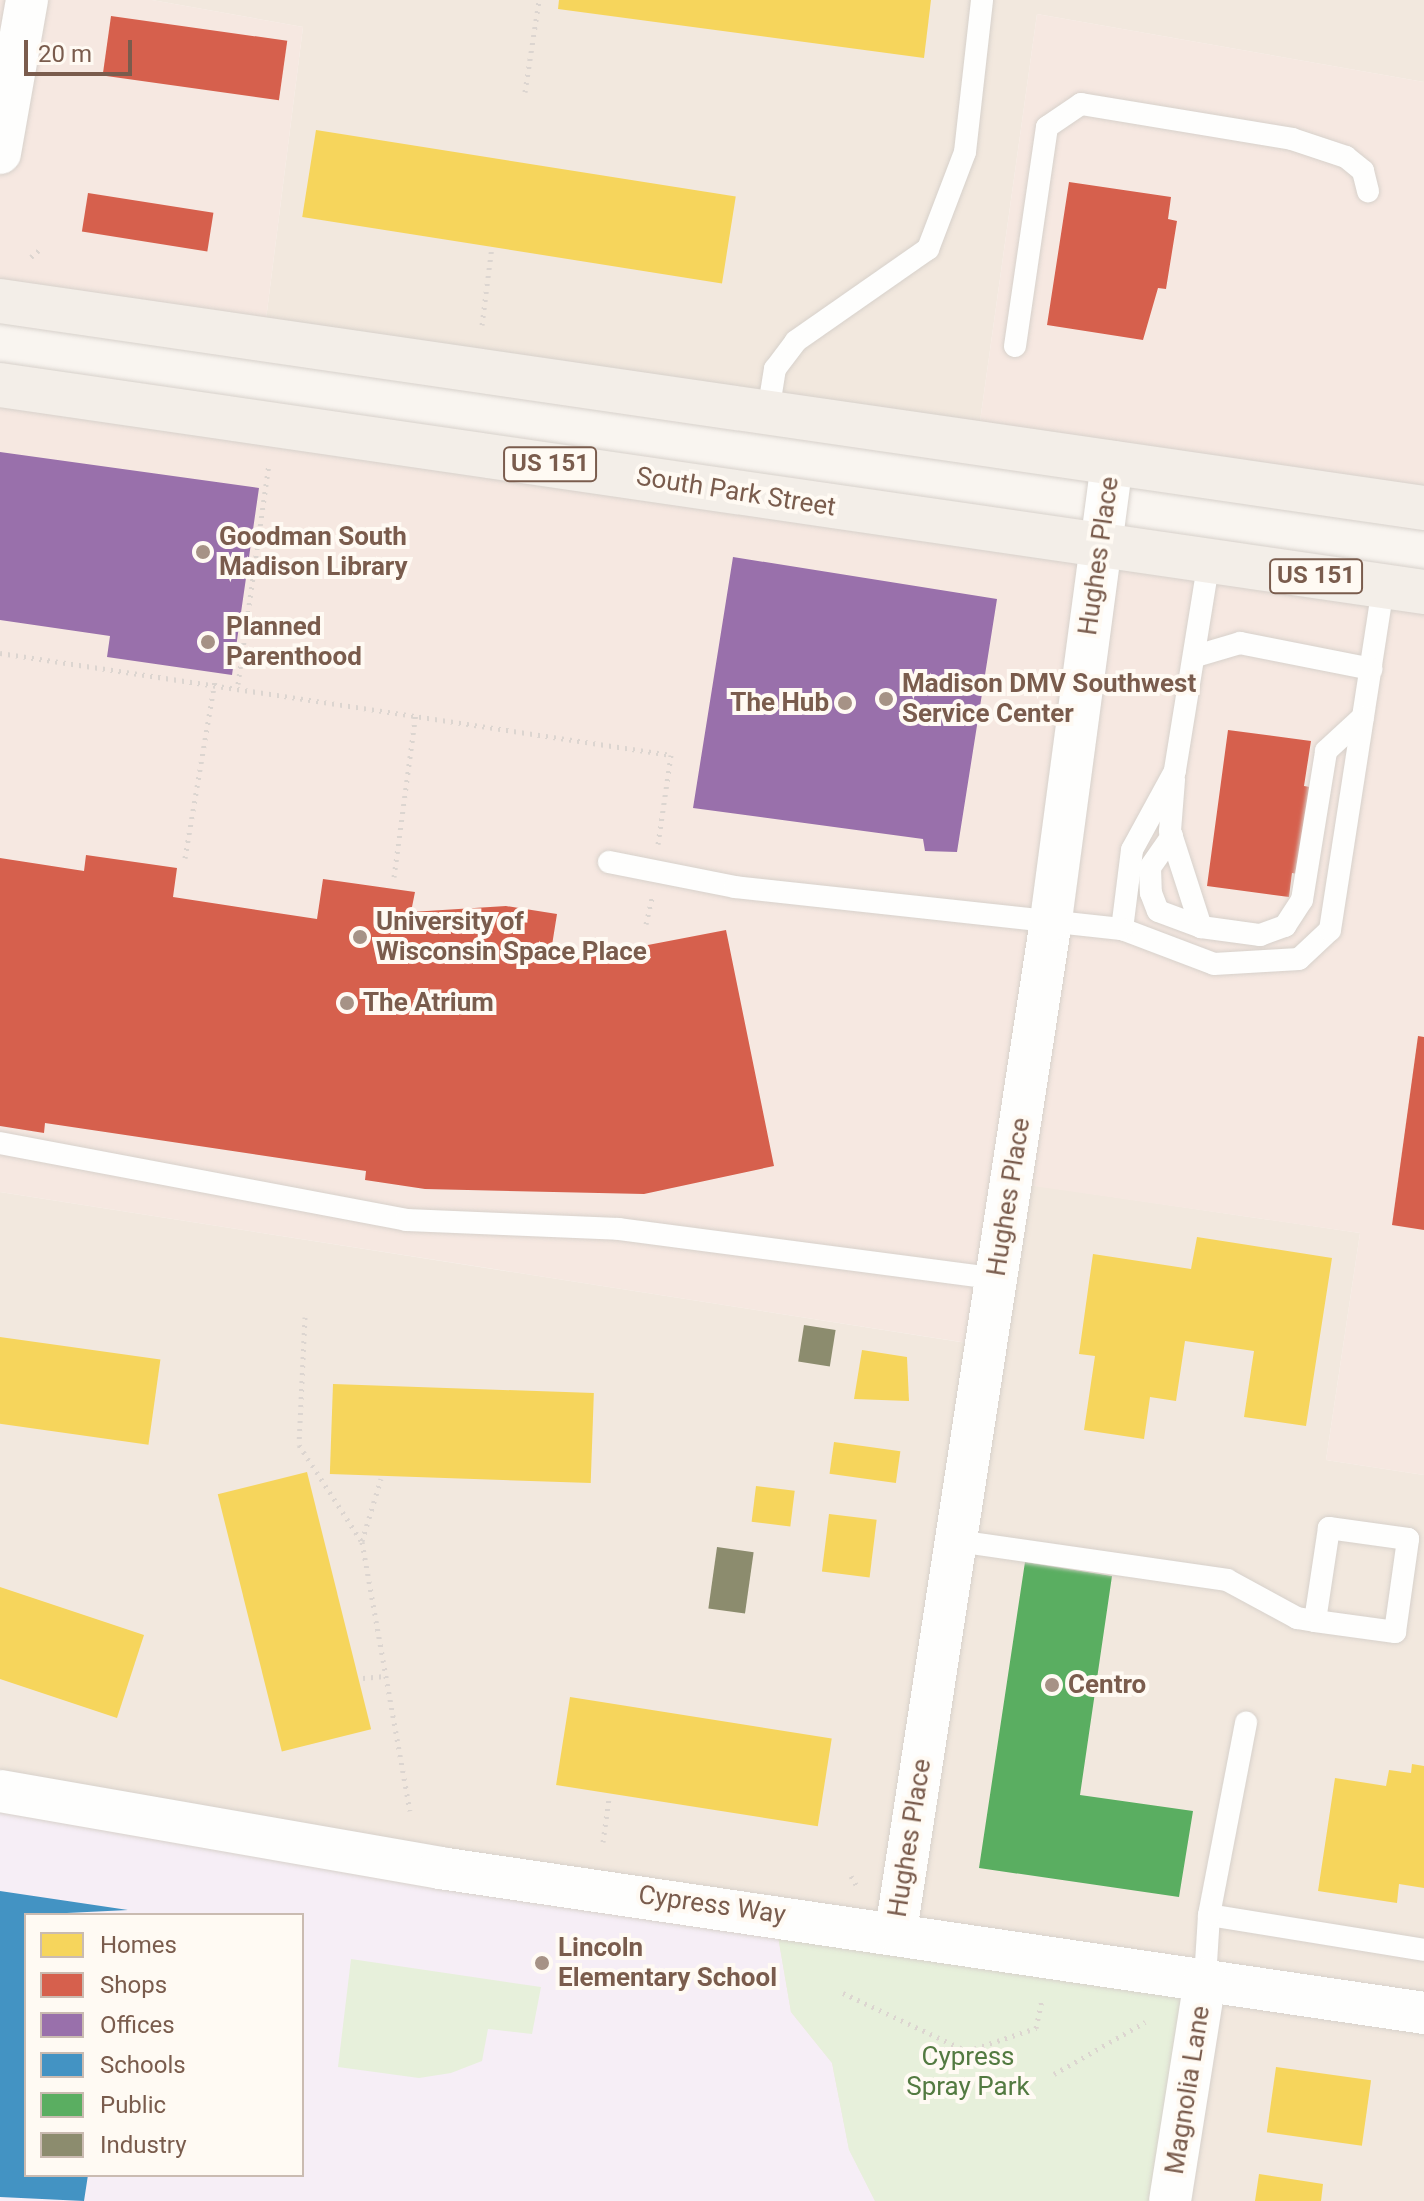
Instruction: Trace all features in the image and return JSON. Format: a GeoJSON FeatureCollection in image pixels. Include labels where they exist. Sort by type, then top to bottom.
{"type":"FeatureCollection","features":[{"type":"Feature","properties":{"kind":"main road"},"geometry":{"type":"LineString","coordinates":[[0,301],[1424,508]]}},
{"type":"Feature","properties":{"kind":"main road","name":"South Park Street"},"geometry":{"type":"LineString","coordinates":[[0,385],[1403,589]]}},
{"type":"Feature","properties":{"kind":"street"},"geometry":{"type":"LineString","coordinates":[[0,153],[27,0]]}},
{"type":"Feature","properties":{"kind":"street","name":"Hughes Place"},"geometry":{"type":"LineString","coordinates":[[896,1931],[1051,920],[1112,462]]}},
{"type":"Feature","properties":{"kind":"street","name":"Cypress Way"},"geometry":{"type":"LineString","coordinates":[[0,1791],[440,1868],[896,1931],[1424,2013]]}},
{"type":"Feature","properties":{"kind":"street","name":"Magnolia Lane"},"geometry":{"type":"LineString","coordinates":[[1170,2201],[1205,1979]]}},
{"type":"Feature","properties":{"kind":"lane"},"geometry":{"type":"LineString","coordinates":[[768,412],[775,369],[796,341],[928,249],[965,152],[982,0]]}},
{"type":"Feature","properties":{"kind":"lane"},"geometry":{"type":"LineString","coordinates":[[1015,346],[1047,127],[1081,104],[1292,139],[1346,157],[1363,171],[1368,191]]}},
{"type":"Feature","properties":{"kind":"lane"},"geometry":{"type":"LineString","coordinates":[[1201,927],[1172,836],[1175,771],[1196,656],[1209,560]]}},
{"type":"Feature","properties":{"kind":"lane"},"geometry":{"type":"LineString","coordinates":[[609,862],[735,887],[1122,929],[1214,964],[1299,959],[1330,930],[1371,669],[1403,589]]}},
{"type":"Feature","properties":{"kind":"lane"},"geometry":{"type":"LineString","coordinates":[[1196,656],[1240,643],[1371,669]]}},
{"type":"Feature","properties":{"kind":"lane"},"geometry":{"type":"LineString","coordinates":[[1172,836],[1150,868],[1151,893],[1158,911],[1201,927],[1260,935],[1285,926],[1302,900],[1326,751],[1363,717]]}},
{"type":"Feature","properties":{"kind":"lane"},"geometry":{"type":"LineString","coordinates":[[1122,929],[1132,850],[1175,771]]}},
{"type":"Feature","properties":{"kind":"lane"},"geometry":{"type":"LineString","coordinates":[[0,1143],[406,1220],[619,1229],[997,1279]]}},
{"type":"Feature","properties":{"kind":"lane"},"geometry":{"type":"LineString","coordinates":[[957,1541],[1227,1580],[1315,1621],[1395,1632],[1408,1539],[1329,1528],[1315,1621]]}},
{"type":"Feature","properties":{"kind":"lane"},"geometry":{"type":"LineString","coordinates":[[1205,1979],[1209,1915],[1246,1723]]}},
{"type":"Feature","properties":{"kind":"lane"},"geometry":{"type":"LineString","coordinates":[[1209,1915],[1424,1950]]}},
{"type":"Feature","properties":{"kind":"path"},"geometry":{"type":"LineString","coordinates":[[525,92],[539,0]]}},
{"type":"Feature","properties":{"kind":"path"},"geometry":{"type":"LineString","coordinates":[[482,325],[492,246]]}},
{"type":"Feature","properties":{"kind":"path"},"geometry":{"type":"LineString","coordinates":[[31,257],[39,250]]}},
{"type":"Feature","properties":{"kind":"path"},"geometry":{"type":"LineString","coordinates":[[238,684],[270,463]]}},
{"type":"Feature","properties":{"kind":"path"},"geometry":{"type":"LineString","coordinates":[[0,653],[238,684],[671,755]]}},
{"type":"Feature","properties":{"kind":"path"},"geometry":{"type":"LineString","coordinates":[[185,858],[215,681]]}},
{"type":"Feature","properties":{"kind":"path"},"geometry":{"type":"LineString","coordinates":[[394,877],[416,712]]}},
{"type":"Feature","properties":{"kind":"path"},"geometry":{"type":"LineString","coordinates":[[305,1317],[299,1445],[362,1542],[410,1811]]}},
{"type":"Feature","properties":{"kind":"path"},"geometry":{"type":"LineString","coordinates":[[362,1542],[381,1479]]}},
{"type":"Feature","properties":{"kind":"path"},"geometry":{"type":"LineString","coordinates":[[363,1678],[385,1676]]}},
{"type":"Feature","properties":{"kind":"path"},"geometry":{"type":"LineString","coordinates":[[603,1842],[609,1798]]}},
{"type":"Feature","properties":{"kind":"path"},"geometry":{"type":"LineString","coordinates":[[851,1876],[858,1888]]}},
{"type":"Feature","properties":{"kind":"path"},"geometry":{"type":"LineString","coordinates":[[843,1993],[967,2051],[1036,2028],[1042,2000]]}},
{"type":"Feature","properties":{"kind":"path"},"geometry":{"type":"LineString","coordinates":[[1054,2074],[1145,2022]]}},
{"type":"Feature","properties":{"kind":"shaded area"},"geometry":{"type":"Polygon","coordinates":[[[0,0],[152,0],[303,27],[263,343],[0,301],[0,0]]]}},
{"type":"Feature","properties":{"kind":"shaded area"},"geometry":{"type":"Polygon","coordinates":[[[152,0],[1424,0],[1424,82],[1037,14],[977,443],[263,343],[303,27],[152,0]]]}},
{"type":"Feature","properties":{"kind":"shaded area"},"geometry":{"type":"Polygon","coordinates":[[[1037,14],[1424,82],[1424,508],[977,443],[1037,14]]]}},
{"type":"Feature","properties":{"kind":"shaded area"},"geometry":{"type":"Polygon","coordinates":[[[0,385],[1424,592],[1424,1475],[1326,1460],[1360,1233],[1012,1183],[987,1346],[0,1192],[0,385]]]}},
{"type":"Feature","properties":{"kind":"shaded area"},"geometry":{"type":"Polygon","coordinates":[[[1011,1182],[1360,1233],[1326,1460],[1424,1475],[1424,2201],[0,2201],[0,1192],[986,1346],[1011,1182]]]}},
{"type":"Feature","properties":{"kind":"shaded area","name":"Lincoln Elementary School"},"geometry":{"type":"Polygon","coordinates":[[[0,1791],[774,1913],[791,2012],[832,2063],[849,2149],[875,2201],[0,2201],[0,1791]]]}},
{"type":"Feature","properties":{"kind":"green space","name":"Cypress Spray Park"},"geometry":{"type":"Polygon","coordinates":[[[774,1913],[1205,1979],[1170,2201],[875,2201],[849,2150],[832,2063],[791,2012],[774,1913]]]}},
{"type":"Feature","properties":{"kind":"green space"},"geometry":{"type":"Polygon","coordinates":[[[351,1959],[541,1987],[532,2034],[488,2029],[482,2061],[451,2073],[419,2078],[338,2067],[351,1959]]]}},
{"type":"Feature","properties":{"kind":"building: Homes"},"geometry":{"type":"Polygon","coordinates":[[[559,0],[931,0],[924,58],[558,9],[559,0]]]}},
{"type":"Feature","properties":{"kind":"building: Homes"},"geometry":{"type":"Polygon","coordinates":[[[316,130],[736,196],[722,283],[302,217],[316,130]]]}},
{"type":"Feature","properties":{"kind":"building: Homes"},"geometry":{"type":"Polygon","coordinates":[[[1197,1237],[1332,1258],[1306,1426],[1244,1417],[1254,1351],[1185,1341],[1176,1401],[1150,1397],[1144,1439],[1084,1430],[1095,1356],[1079,1354],[1093,1254],[1191,1269],[1197,1237]]]}},
{"type":"Feature","properties":{"kind":"building: Homes"},"geometry":{"type":"Polygon","coordinates":[[[0,1337],[160,1360],[148,1445],[0,1424],[0,1337]]]}},
{"type":"Feature","properties":{"kind":"building: Homes"},"geometry":{"type":"Polygon","coordinates":[[[862,1350],[907,1357],[909,1401],[854,1399],[862,1350]]]}},
{"type":"Feature","properties":{"kind":"building: Homes"},"geometry":{"type":"Polygon","coordinates":[[[333,1384],[594,1393],[591,1483],[330,1474],[333,1384]]]}},
{"type":"Feature","properties":{"kind":"building: Homes"},"geometry":{"type":"Polygon","coordinates":[[[834,1442],[900,1451],[896,1483],[830,1474],[834,1442]]]}},
{"type":"Feature","properties":{"kind":"building: Homes"},"geometry":{"type":"Polygon","coordinates":[[[307,1472],[371,1729],[282,1751],[218,1494],[307,1472]]]}},
{"type":"Feature","properties":{"kind":"building: Homes"},"geometry":{"type":"Polygon","coordinates":[[[756,1486],[795,1491],[790,1526],[752,1522],[756,1486]]]}},
{"type":"Feature","properties":{"kind":"building: Homes"},"geometry":{"type":"Polygon","coordinates":[[[829,1514],[877,1520],[870,1577],[822,1572],[829,1514]]]}},
{"type":"Feature","properties":{"kind":"building: Homes"},"geometry":{"type":"Polygon","coordinates":[[[0,1587],[144,1635],[117,1718],[0,1679],[0,1587]]]}},
{"type":"Feature","properties":{"kind":"building: Homes"},"geometry":{"type":"Polygon","coordinates":[[[570,1697],[832,1738],[818,1826],[556,1785],[570,1697]]]}},
{"type":"Feature","properties":{"kind":"building: Homes"},"geometry":{"type":"Polygon","coordinates":[[[1412,1764],[1424,1766],[1424,1888],[1399,1884],[1397,1903],[1318,1891],[1335,1778],[1386,1786],[1389,1770],[1411,1773],[1412,1764]]]}},
{"type":"Feature","properties":{"kind":"building: Homes"},"geometry":{"type":"Polygon","coordinates":[[[1276,2067],[1371,2080],[1362,2146],[1267,2132],[1276,2067]]]}},
{"type":"Feature","properties":{"kind":"building: Homes"},"geometry":{"type":"Polygon","coordinates":[[[1259,2174],[1323,2184],[1321,2201],[1255,2201],[1259,2174]]]}},
{"type":"Feature","properties":{"kind":"building: Shops"},"geometry":{"type":"Polygon","coordinates":[[[111,16],[287,41],[279,100],[103,75],[111,16]]]}},
{"type":"Feature","properties":{"kind":"building: Shops"},"geometry":{"type":"Polygon","coordinates":[[[1069,182],[1171,197],[1168,219],[1177,221],[1166,289],[1158,288],[1143,340],[1047,325],[1069,182]]]}},
{"type":"Feature","properties":{"kind":"building: Shops"},"geometry":{"type":"Polygon","coordinates":[[[88,193],[213,213],[207,251],[82,232],[88,193]]]}},
{"type":"Feature","properties":{"kind":"building: Shops"},"geometry":{"type":"Polygon","coordinates":[[[1228,730],[1311,741],[1304,786],[1315,788],[1303,875],[1292,873],[1289,897],[1207,886],[1228,730]]]}},
{"type":"Feature","properties":{"kind":"building: Shops"},"geometry":{"type":"Polygon","coordinates":[[[86,855],[177,868],[173,897],[317,919],[323,879],[415,892],[411,912],[506,906],[557,914],[549,964],[726,930],[774,1166],[644,1194],[425,1189],[365,1180],[366,1171],[45,1123],[44,1133],[0,1126],[0,858],[84,871],[86,855]]]}},
{"type":"Feature","properties":{"kind":"building: Shops"},"geometry":{"type":"Polygon","coordinates":[[[1418,1036],[1424,1037],[1424,1230],[1392,1225],[1418,1036]]]}},
{"type":"Feature","properties":{"kind":"building: Offices"},"geometry":{"type":"Polygon","coordinates":[[[0,452],[259,488],[232,675],[107,657],[110,636],[0,620],[0,452]]]}},
{"type":"Feature","properties":{"kind":"building: Offices","name":"The Hub"},"geometry":{"type":"Polygon","coordinates":[[[733,557],[997,599],[957,852],[925,851],[923,839],[693,808],[733,557]]]}},
{"type":"Feature","properties":{"kind":"building: Schools"},"geometry":{"type":"Polygon","coordinates":[[[0,1891],[128,1910],[24,1913],[24,2177],[88,2177],[84,2201],[0,2197],[0,1891]]]}},
{"type":"Feature","properties":{"kind":"building: Public","name":"Centro"},"geometry":{"type":"Polygon","coordinates":[[[1025,1562],[1112,1576],[1080,1795],[1193,1811],[1179,1897],[979,1868],[1025,1562]]]}},
{"type":"Feature","properties":{"kind":"building: Industry"},"geometry":{"type":"Polygon","coordinates":[[[804,1325],[836,1330],[830,1367],[798,1362],[804,1325]]]}},
{"type":"Feature","properties":{"kind":"building: Industry"},"geometry":{"type":"Polygon","coordinates":[[[717,1547],[754,1552],[745,1614],[708,1608],[717,1547]]]}},
{"type":"Feature","properties":{"kind":"place","name":"Goodman South Madison Library"},"geometry":{"type":"Point","coordinates":[203,552]}},
{"type":"Feature","properties":{"kind":"place","name":"Planned Parenthood"},"geometry":{"type":"Point","coordinates":[208,642]}},
{"type":"Feature","properties":{"kind":"place","name":"Madison DMV Southwest Service Center"},"geometry":{"type":"Point","coordinates":[886,699]}},
{"type":"Feature","properties":{"kind":"place","name":"The Hub"},"geometry":{"type":"Point","coordinates":[845,703]}},
{"type":"Feature","properties":{"kind":"place","name":"University of Wisconsin Space Place"},"geometry":{"type":"Point","coordinates":[360,937]}},
{"type":"Feature","properties":{"kind":"place","name":"The Atrium"},"geometry":{"type":"Point","coordinates":[347,1003]}},
{"type":"Feature","properties":{"kind":"place","name":"Centro"},"geometry":{"type":"Point","coordinates":[1052,1685]}},
{"type":"Feature","properties":{"kind":"place","name":"Lincoln Elementary School"},"geometry":{"type":"Point","coordinates":[542,1963]}}]}
